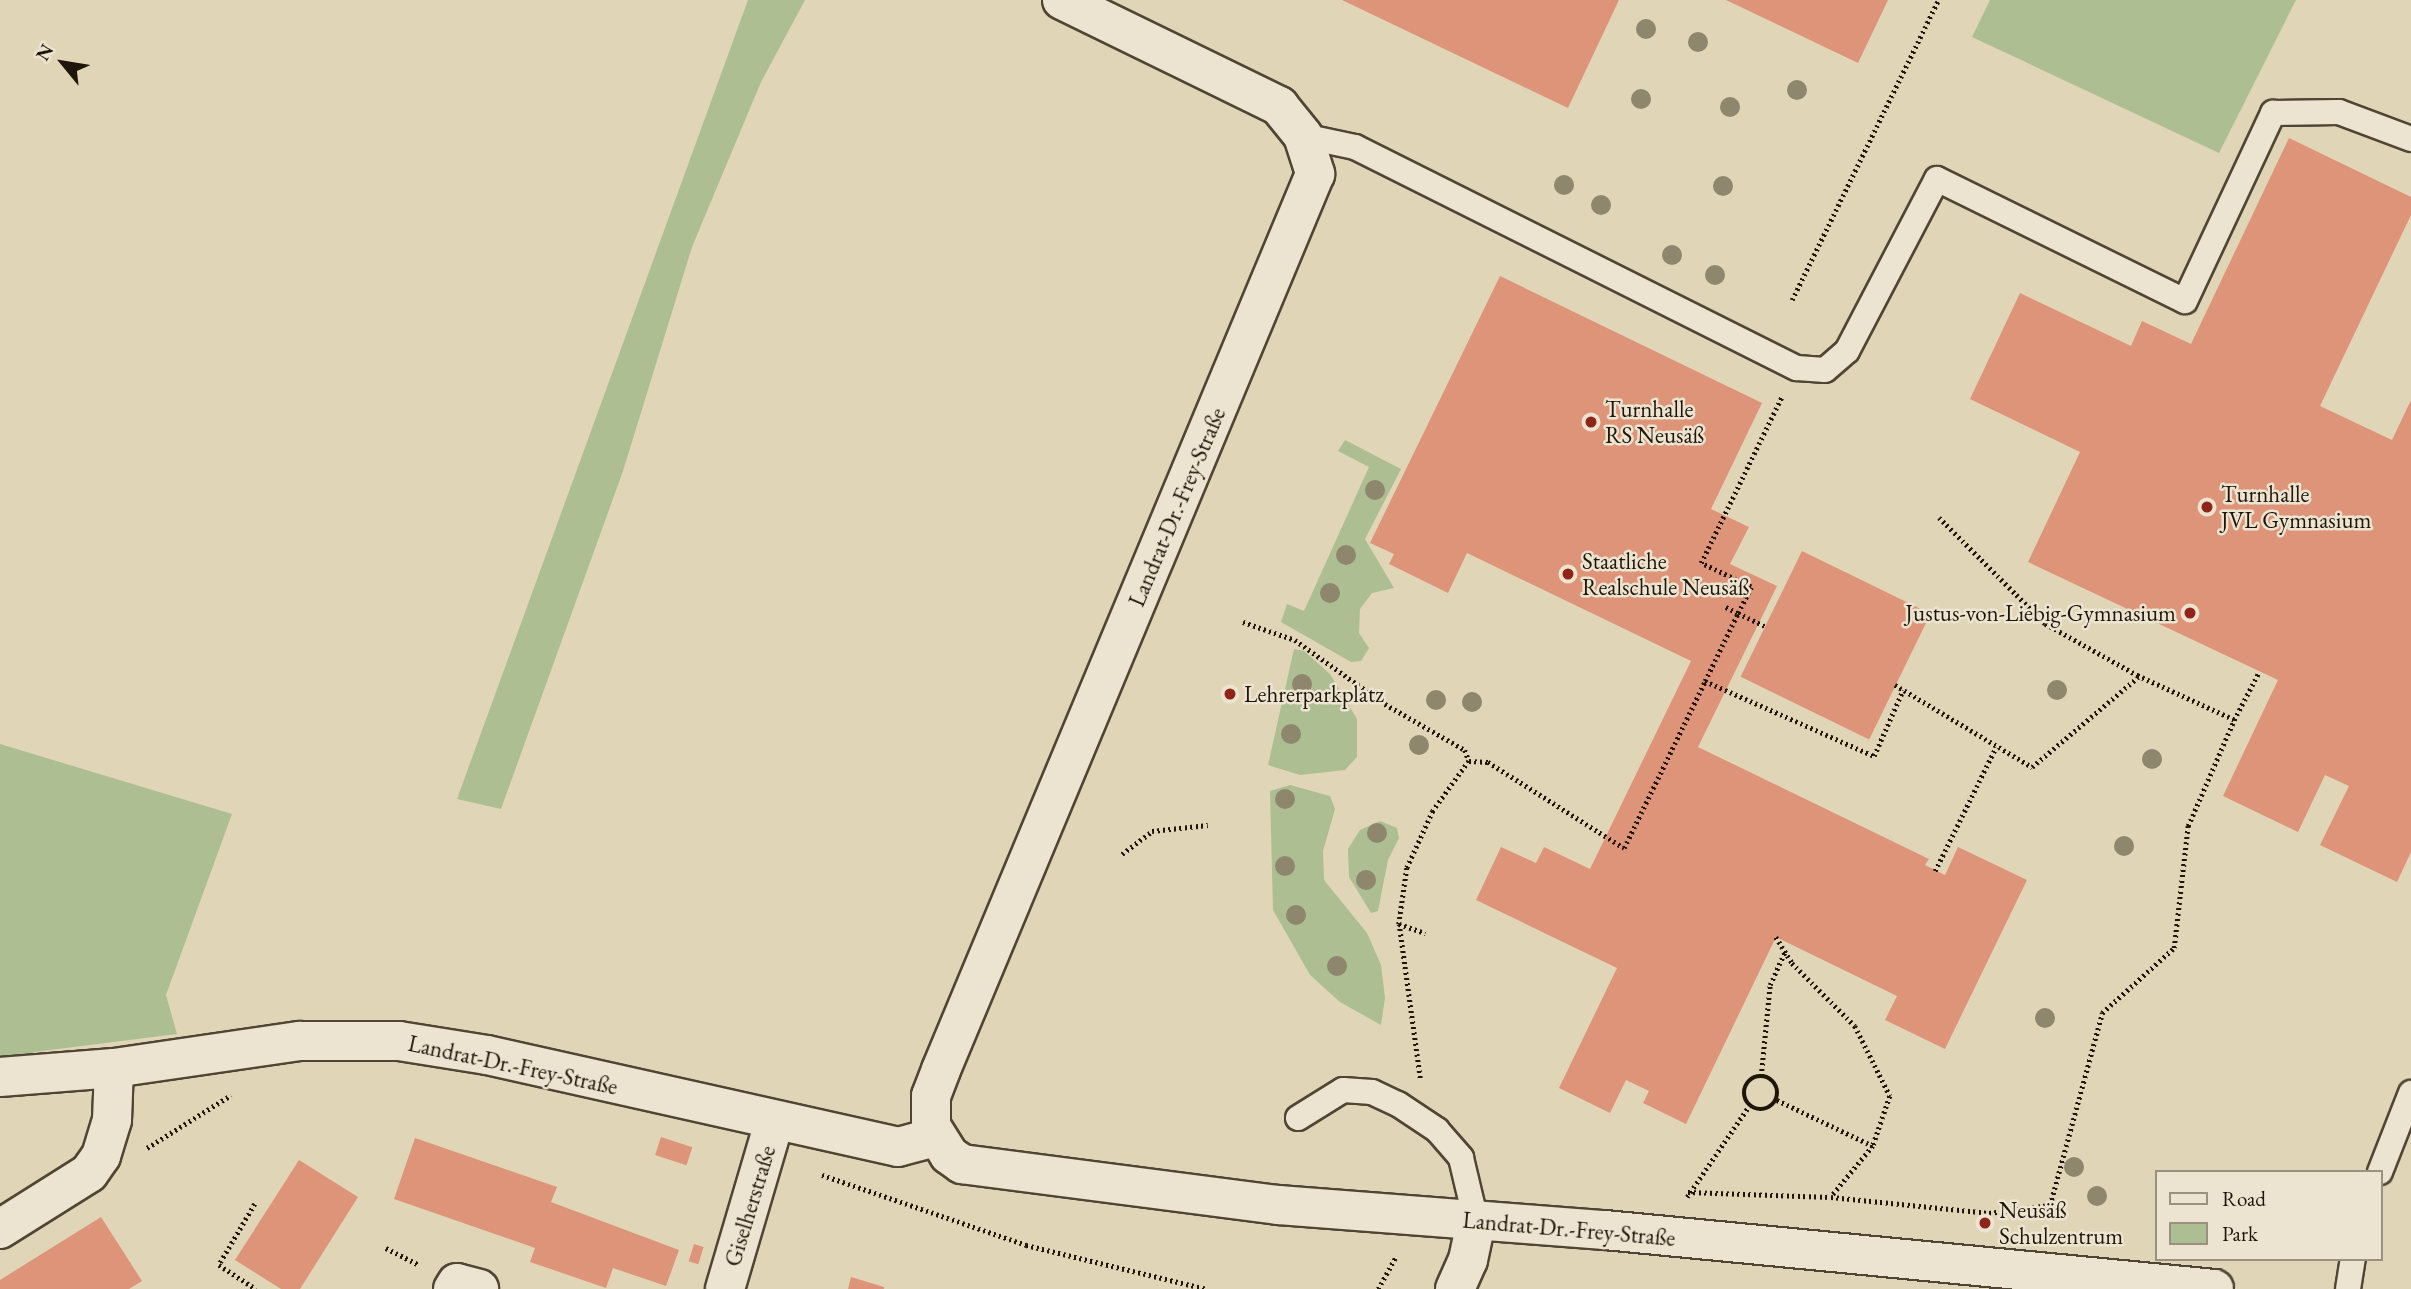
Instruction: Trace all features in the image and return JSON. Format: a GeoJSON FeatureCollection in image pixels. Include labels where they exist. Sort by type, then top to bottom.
{"type":"FeatureCollection","features":[{"type":"Feature","properties":{"kind":"street","name":"Landrat-Dr.-Frey-Straße"},"geometry":{"type":"LineString","coordinates":[[1062,0],[1279,106],[1303,136],[1315,174],[951,1044],[931,1097],[931,1126],[936,1137],[962,1164],[1278,1205],[1680,1238],[2062,1283],[2214,1289]]}},
{"type":"Feature","properties":{"kind":"street","name":"Landrat-Dr.-Frey-Straße"},"geometry":{"type":"LineString","coordinates":[[0,1077],[114,1068],[300,1041],[399,1041],[487,1055],[770,1140],[898,1147],[936,1137]]}},
{"type":"Feature","properties":{"kind":"street"},"geometry":{"type":"LineString","coordinates":[[0,1228],[89,1172],[109,1138],[114,1068]]}},
{"type":"Feature","properties":{"kind":"street","name":"Giselherstraße"},"geometry":{"type":"LineString","coordinates":[[725,1289],[770,1140]]}},
{"type":"Feature","properties":{"kind":"street"},"geometry":{"type":"LineString","coordinates":[[1455,1289],[1468,1260],[1476,1221]]}},
{"type":"Feature","properties":{"kind":"street"},"geometry":{"type":"LineString","coordinates":[[453,1289],[457,1283],[479,1289]]}},
{"type":"Feature","properties":{"kind":"lane"},"geometry":{"type":"LineString","coordinates":[[1303,136],[1355,147],[1797,368],[1825,370],[1847,351],[1937,179],[2185,301],[2273,113],[2339,113],[2411,139]]}},
{"type":"Feature","properties":{"kind":"lane"},"geometry":{"type":"LineString","coordinates":[[1298,1118],[1343,1090],[1373,1092],[1428,1124],[1461,1158],[1476,1221]]}},
{"type":"Feature","properties":{"kind":"lane"},"geometry":{"type":"LineString","coordinates":[[2381,1170],[2411,1093]]}},
{"type":"Feature","properties":{"kind":"lane"},"geometry":{"type":"LineString","coordinates":[[2348,1289],[2353,1261]]}},
{"type":"Feature","properties":{"kind":"path"},"geometry":{"type":"LineString","coordinates":[[1792,300],[1938,0]]}},
{"type":"Feature","properties":{"kind":"path"},"geometry":{"type":"LineString","coordinates":[[1469,761],[1488,762],[1624,848],[1751,587],[1701,564],[1797,368]]}},
{"type":"Feature","properties":{"kind":"path"},"geometry":{"type":"LineString","coordinates":[[1939,518],[2045,624],[2138,677],[2234,720]]}},
{"type":"Feature","properties":{"kind":"path"},"geometry":{"type":"LineString","coordinates":[[1726,607],[1765,626]]}},
{"type":"Feature","properties":{"kind":"path"},"geometry":{"type":"LineString","coordinates":[[1243,622],[1295,640],[1385,704],[1465,750],[1469,761]]}},
{"type":"Feature","properties":{"kind":"path"},"geometry":{"type":"LineString","coordinates":[[1687,1192],[1831,1198],[1989,1213],[2050,1205],[2102,1013],[2174,948],[2188,826],[2234,720],[2259,672]]}},
{"type":"Feature","properties":{"kind":"path"},"geometry":{"type":"LineString","coordinates":[[1895,685],[2032,767],[2138,677]]}},
{"type":"Feature","properties":{"kind":"path"},"geometry":{"type":"LineString","coordinates":[[1705,681],[1874,756],[1903,690]]}},
{"type":"Feature","properties":{"kind":"path"},"geometry":{"type":"LineString","coordinates":[[1935,871],[1996,747]]}},
{"type":"Feature","properties":{"kind":"path"},"geometry":{"type":"LineString","coordinates":[[1428,1124],[1399,924],[1407,868],[1433,811],[1469,761]]}},
{"type":"Feature","properties":{"kind":"path"},"geometry":{"type":"LineString","coordinates":[[1122,854],[1152,831],[1209,825]]}},
{"type":"Feature","properties":{"kind":"path"},"geometry":{"type":"LineString","coordinates":[[1399,924],[1426,933]]}},
{"type":"Feature","properties":{"kind":"path"},"geometry":{"type":"LineString","coordinates":[[1776,937],[1785,952],[1855,1026],[1890,1096],[1873,1146],[1831,1198]]}},
{"type":"Feature","properties":{"kind":"path"},"geometry":{"type":"LineString","coordinates":[[1761,1076],[1770,985],[1785,952]]}},
{"type":"Feature","properties":{"kind":"path"},"geometry":{"type":"LineString","coordinates":[[1761,1076],[1776,1084],[1777,1100]]}},
{"type":"Feature","properties":{"kind":"path"},"geometry":{"type":"LineString","coordinates":[[1680,1238],[1687,1192],[1749,1106],[1747,1085],[1761,1076]]}},
{"type":"Feature","properties":{"kind":"path"},"geometry":{"type":"LineString","coordinates":[[89,1172],[129,1160],[240,1089]]}},
{"type":"Feature","properties":{"kind":"path"},"geometry":{"type":"LineString","coordinates":[[1777,1100],[1873,1146]]}},
{"type":"Feature","properties":{"kind":"path"},"geometry":{"type":"LineString","coordinates":[[1749,1106],[1765,1110],[1777,1100]]}},
{"type":"Feature","properties":{"kind":"path"},"geometry":{"type":"LineString","coordinates":[[770,1140],[1026,1245],[1207,1289]]}},
{"type":"Feature","properties":{"kind":"path"},"geometry":{"type":"LineString","coordinates":[[255,1204],[219,1265],[256,1289]]}},
{"type":"Feature","properties":{"kind":"path"},"geometry":{"type":"LineString","coordinates":[[1985,1223],[1989,1213]]}},
{"type":"Feature","properties":{"kind":"green space"},"geometry":{"type":"Polygon","coordinates":[[[748,0],[805,0],[761,82],[692,247],[623,471],[501,809],[457,799],[748,0]]]}},
{"type":"Feature","properties":{"kind":"green space"},"geometry":{"type":"Polygon","coordinates":[[[1990,0],[2296,0],[2219,153],[1972,37],[1990,0]]]}},
{"type":"Feature","properties":{"kind":"green space"},"geometry":{"type":"Polygon","coordinates":[[[1345,440],[1401,469],[1365,539],[1394,588],[1372,593],[1360,609],[1359,633],[1369,648],[1361,661],[1351,662],[1281,622],[1287,604],[1304,611],[1369,467],[1338,451],[1345,440]]]}},
{"type":"Feature","properties":{"kind":"green space"},"geometry":{"type":"Polygon","coordinates":[[[1294,649],[1304,651],[1330,674],[1357,719],[1357,757],[1345,770],[1300,775],[1268,765],[1294,649]]]}},
{"type":"Feature","properties":{"kind":"green space"},"geometry":{"type":"Polygon","coordinates":[[[0,744],[232,814],[166,995],[177,1034],[34,1052],[31,1060],[0,1062],[0,744]]]}},
{"type":"Feature","properties":{"kind":"green space"},"geometry":{"type":"Polygon","coordinates":[[[1290,785],[1330,796],[1335,809],[1323,851],[1324,880],[1367,933],[1381,965],[1385,998],[1381,1025],[1340,1002],[1310,975],[1273,910],[1270,791],[1290,785]]]}},
{"type":"Feature","properties":{"kind":"green space"},"geometry":{"type":"Polygon","coordinates":[[[1380,821],[1397,828],[1399,838],[1388,860],[1378,911],[1371,913],[1349,877],[1348,849],[1360,830],[1380,821]]]}},
{"type":"Feature","properties":{"kind":"building"},"geometry":{"type":"Polygon","coordinates":[[[1342,0],[1619,0],[1568,108],[1342,0]]]}},
{"type":"Feature","properties":{"kind":"building"},"geometry":{"type":"Polygon","coordinates":[[[1726,0],[1888,0],[1858,63],[1726,0]]]}},
{"type":"Feature","properties":{"kind":"building"},"geometry":{"type":"Polygon","coordinates":[[[2289,138],[2411,197],[2411,215],[2320,406],[2392,440],[2411,400],[2411,852],[2397,882],[2320,845],[2349,786],[2325,775],[2298,832],[2223,796],[2278,680],[2028,562],[2080,452],[1970,399],[2020,293],[2131,346],[2142,321],[2191,344],[2289,138]]]}},
{"type":"Feature","properties":{"kind":"building"},"geometry":{"type":"Polygon","coordinates":[[[1500,276],[1762,403],[1711,509],[1749,527],[1730,564],[1777,586],[1698,747],[1929,859],[1925,865],[1945,875],[1958,847],[2027,880],[1945,1049],[1885,1020],[1897,996],[1776,937],[1686,1124],[1643,1103],[1649,1091],[1626,1080],[1610,1113],[1559,1088],[1617,968],[1476,900],[1501,847],[1536,863],[1544,847],[1590,869],[1691,661],[1467,553],[1448,593],[1389,564],[1394,554],[1370,543],[1500,276]]]}},
{"type":"Feature","properties":{"kind":"building"},"geometry":{"type":"Polygon","coordinates":[[[1802,551],[1931,614],[1869,740],[1741,677],[1802,551]]]}},
{"type":"Feature","properties":{"kind":"building"},"geometry":{"type":"Polygon","coordinates":[[[661,1137],[692,1147],[687,1165],[655,1155],[661,1137]]]}},
{"type":"Feature","properties":{"kind":"building"},"geometry":{"type":"Polygon","coordinates":[[[415,1138],[557,1187],[551,1202],[679,1250],[666,1286],[613,1268],[606,1288],[530,1262],[535,1248],[394,1199],[415,1138]]]}},
{"type":"Feature","properties":{"kind":"building"},"geometry":{"type":"Polygon","coordinates":[[[299,1160],[358,1197],[300,1289],[281,1289],[235,1260],[299,1160]]]}},
{"type":"Feature","properties":{"kind":"building"},"geometry":{"type":"Polygon","coordinates":[[[101,1217],[142,1281],[129,1289],[0,1289],[0,1280],[101,1217]]]}},
{"type":"Feature","properties":{"kind":"building"},"geometry":{"type":"Polygon","coordinates":[[[694,1244],[704,1247],[698,1264],[689,1261],[694,1244]]]}},
{"type":"Feature","properties":{"kind":"building"},"geometry":{"type":"Polygon","coordinates":[[[851,1277],[884,1287],[884,1289],[848,1289],[851,1277]]]}},
{"type":"Feature","properties":{"kind":"place","name":"Turnhalle RS Neusäß"},"geometry":{"type":"Point","coordinates":[1591,422]}},
{"type":"Feature","properties":{"kind":"place","name":"Turnhalle JVL Gymnasium"},"geometry":{"type":"Point","coordinates":[2207,507]}},
{"type":"Feature","properties":{"kind":"place","name":"Staatliche Realschule Neusäß"},"geometry":{"type":"Point","coordinates":[1568,574]}},
{"type":"Feature","properties":{"kind":"place","name":"Justus-von-Liebig-Gymnasium"},"geometry":{"type":"Point","coordinates":[2190,613]}},
{"type":"Feature","properties":{"kind":"place","name":"Lehrerparkplatz"},"geometry":{"type":"Point","coordinates":[1230,694]}},
{"type":"Feature","properties":{"kind":"place","name":"Neusäß Schulzentrum"},"geometry":{"type":"Point","coordinates":[1985,1223]}}]}
